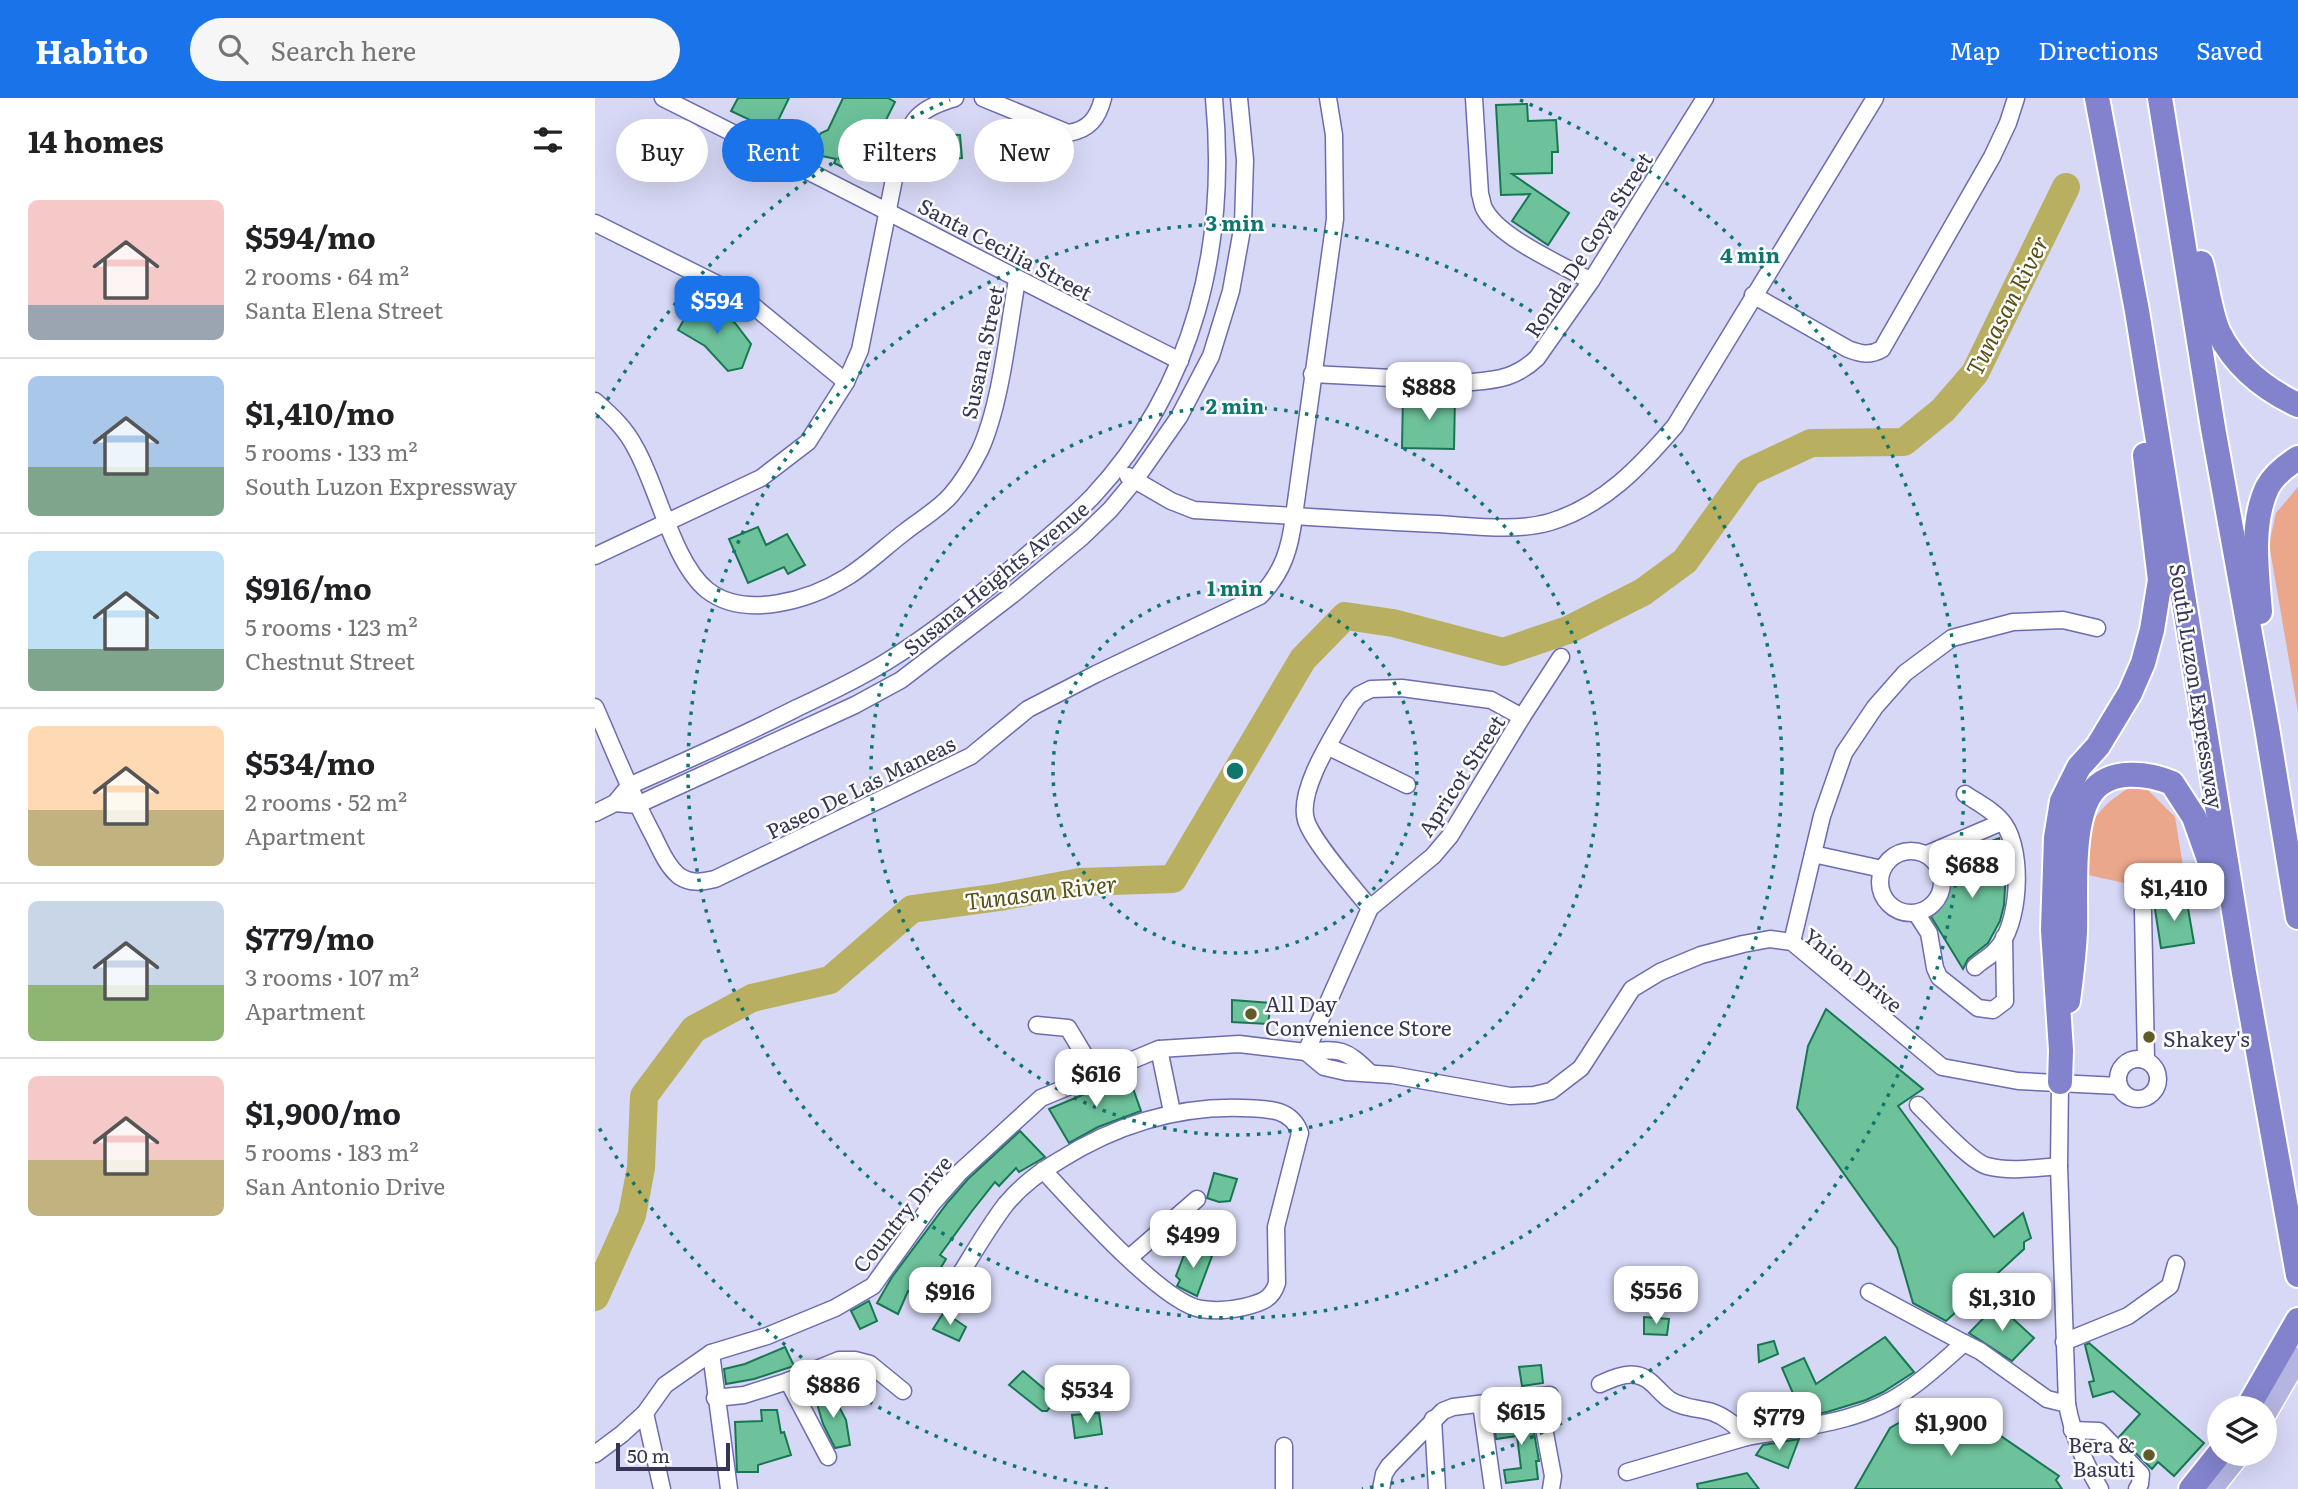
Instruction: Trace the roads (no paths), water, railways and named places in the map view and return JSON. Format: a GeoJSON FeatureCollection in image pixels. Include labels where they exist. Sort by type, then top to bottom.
{"type":"FeatureCollection","features":[{"type":"Feature","properties":{"kind":"highway","name":"South Luzon Expressway"},"geometry":{"type":"LineString","coordinates":[[2098,102],[2137,311],[2244,973],[2298,1275]]}},
{"type":"Feature","properties":{"kind":"highway"},"geometry":{"type":"LineString","coordinates":[[2162,105],[2218,331],[2239,363],[2257,381],[2298,405]]}},
{"type":"Feature","properties":{"kind":"highway"},"geometry":{"type":"LineString","coordinates":[[2162,105],[2213,428],[2298,917]]}},
{"type":"Feature","properties":{"kind":"highway"},"geometry":{"type":"LineString","coordinates":[[2060,1082],[2061,1050],[2053,930],[2055,851],[2062,801],[2079,767],[2098,746],[2130,693],[2148,648],[2159,590],[2142,424],[2137,311]]}},
{"type":"Feature","properties":{"kind":"highway"},"geometry":{"type":"LineString","coordinates":[[2267,728],[2256,534],[2268,486],[2298,458]]}},
{"type":"Feature","properties":{"kind":"highway"},"geometry":{"type":"LineString","coordinates":[[2061,1050],[2072,977],[2076,863],[2081,820],[2085,804],[2093,790],[2111,778],[2145,774],[2172,783],[2180,793],[2203,837],[2244,973]]}},
{"type":"Feature","properties":{"kind":"highway"},"geometry":{"type":"LineString","coordinates":[[2254,1396],[2298,1320]]}},
{"type":"Feature","properties":{"kind":"highway"},"geometry":{"type":"LineString","coordinates":[[2191,1489],[2209,1466]]}},
{"type":"Feature","properties":{"kind":"main road"},"geometry":{"type":"LineString","coordinates":[[2276,1396],[2298,1358]]}},
{"type":"Feature","properties":{"kind":"main road"},"geometry":{"type":"LineString","coordinates":[[2212,1489],[2230,1466]]}},
{"type":"Feature","properties":{"kind":"street","name":"Santa Cecilia Street"},"geometry":{"type":"LineString","coordinates":[[663,98],[694,105],[1017,280],[1180,361]]}},
{"type":"Feature","properties":{"kind":"street"},"geometry":{"type":"LineString","coordinates":[[595,556],[761,478],[809,442],[846,382],[860,350],[899,154],[910,124],[923,111],[955,98]]}},
{"type":"Feature","properties":{"kind":"street"},"geometry":{"type":"LineString","coordinates":[[983,98],[1068,133],[1090,125],[1100,111],[1103,98]]}},
{"type":"Feature","properties":{"kind":"street","name":"Susana Heights Avenue"},"geometry":{"type":"LineString","coordinates":[[595,813],[615,803],[629,786],[782,716],[886,662],[993,584],[1069,520],[1116,469],[1157,410],[1180,361],[1204,288],[1216,222],[1217,132],[1214,98]]}},
{"type":"Feature","properties":{"kind":"street","name":"Susana Heights Avenue"},"geometry":{"type":"LineString","coordinates":[[615,803],[637,804],[844,710],[901,680],[1012,595],[1110,510],[1135,480],[1179,417],[1211,356],[1231,291],[1243,224],[1244,148],[1239,98]]}},
{"type":"Feature","properties":{"kind":"street","name":"Paseo De Las Maneas"},"geometry":{"type":"LineString","coordinates":[[637,804],[677,874],[688,881],[715,879],[971,756],[1028,709],[1260,596],[1274,582],[1290,545],[1335,219],[1334,135],[1328,98]]}},
{"type":"Feature","properties":{"kind":"street"},"geometry":{"type":"LineString","coordinates":[[1474,98],[1480,194],[1484,209],[1496,225],[1510,236],[1591,281]]}},
{"type":"Feature","properties":{"kind":"street","name":"Ronda De Goya Street"},"geometry":{"type":"LineString","coordinates":[[1312,374],[1472,382],[1499,380],[1516,375],[1537,358],[1591,281],[1705,98]]}},
{"type":"Feature","properties":{"kind":"street"},"geometry":{"type":"LineString","coordinates":[[1116,469],[1171,501],[1194,510],[1498,528],[1548,522],[1584,508],[1614,489],[1644,463],[1675,425],[1875,98]]}},
{"type":"Feature","properties":{"kind":"street"},"geometry":{"type":"LineString","coordinates":[[1753,295],[1848,349],[1872,354],[1882,349],[1991,157],[2008,123],[2016,98]]}},
{"type":"Feature","properties":{"kind":"street"},"geometry":{"type":"LineString","coordinates":[[595,222],[727,289],[751,304],[846,382]]}},
{"type":"Feature","properties":{"kind":"street","name":"Susana Street"},"geometry":{"type":"LineString","coordinates":[[595,401],[618,421],[637,450],[690,571],[707,590],[726,601],[766,606],[803,598],[846,577],[949,497],[967,474],[980,449],[991,418],[1017,280]]}},
{"type":"Feature","properties":{"kind":"street"},"geometry":{"type":"LineString","coordinates":[[1791,942],[1822,816],[1844,753],[1875,707],[1905,673],[1952,638],[2013,622],[2063,620],[2097,628]]}},
{"type":"Feature","properties":{"kind":"street"},"geometry":{"type":"LineString","coordinates":[[1522,717],[1561,657]]}},
{"type":"Feature","properties":{"kind":"street","name":"Apricot Street"},"geometry":{"type":"LineString","coordinates":[[1306,1052],[1370,908],[1433,856],[1450,836],[1522,717],[1491,700],[1402,688],[1378,688],[1359,695],[1351,705],[1306,796],[1304,810],[1311,832],[1370,908]]}},
{"type":"Feature","properties":{"kind":"street"},"geometry":{"type":"LineString","coordinates":[[595,707],[637,804]]}},
{"type":"Feature","properties":{"kind":"street"},"geometry":{"type":"LineString","coordinates":[[1329,747],[1407,785]]}},
{"type":"Feature","properties":{"kind":"street"},"geometry":{"type":"LineString","coordinates":[[1965,794],[2002,822],[2013,849],[2018,873],[2016,899],[2004,937],[1996,950],[1975,967]]}},
{"type":"Feature","properties":{"kind":"street"},"geometry":{"type":"LineString","coordinates":[[1927,854],[2002,822]]}},
{"type":"Feature","properties":{"kind":"street"},"geometry":{"type":"LineString","coordinates":[[1914,850],[1927,854],[1939,867],[1942,884],[1939,896],[1932,905],[1916,913],[1899,911],[1886,901],[1880,885],[1882,869],[1890,858],[1901,852],[1914,850]]}},
{"type":"Feature","properties":{"kind":"street"},"geometry":{"type":"LineString","coordinates":[[1813,854],[1882,869]]}},
{"type":"Feature","properties":{"kind":"street"},"geometry":{"type":"LineString","coordinates":[[2143,911],[2146,1060]]}},
{"type":"Feature","properties":{"kind":"street"},"geometry":{"type":"LineString","coordinates":[[1916,913],[1929,933],[1939,977],[1978,1008],[1985,1010],[1993,1010],[2005,1000],[2004,937]]}},
{"type":"Feature","properties":{"kind":"street","name":"Ynion Drive"},"geometry":{"type":"LineString","coordinates":[[1335,1070],[1370,1073],[1510,1096],[1551,1091],[1581,1068],[1632,989],[1660,972],[1701,955],[1770,939],[1791,942],[1942,1067],[2018,1081],[2119,1086]]}},
{"type":"Feature","properties":{"kind":"street"},"geometry":{"type":"LineString","coordinates":[[1037,1025],[1068,1028],[1097,1076]]}},
{"type":"Feature","properties":{"kind":"street","name":"Country Drive"},"geometry":{"type":"LineString","coordinates":[[595,1454],[645,1413],[666,1385],[711,1353],[767,1336],[835,1308],[873,1286],[931,1205],[960,1172],[1041,1098],[1159,1049],[1239,1044],[1306,1052],[1324,1067],[1335,1070]]}},
{"type":"Feature","properties":{"kind":"street"},"geometry":{"type":"LineString","coordinates":[[1159,1049],[1173,1112]]}},
{"type":"Feature","properties":{"kind":"street"},"geometry":{"type":"LineString","coordinates":[[1306,1052],[1340,1051],[1352,1055],[1370,1073]]}},
{"type":"Feature","properties":{"kind":"street"},"geometry":{"type":"LineString","coordinates":[[2139,1058],[2156,1068],[2157,1087],[2147,1097],[2134,1099],[2119,1086],[2119,1073],[2126,1062],[2139,1058]]}},
{"type":"Feature","properties":{"kind":"street"},"geometry":{"type":"LineString","coordinates":[[2060,1082],[2059,1166],[2067,1404],[2072,1430],[2084,1462],[2100,1489]]}},
{"type":"Feature","properties":{"kind":"street"},"geometry":{"type":"LineString","coordinates":[[1918,1105],[1963,1149],[1985,1166],[2059,1166]]}},
{"type":"Feature","properties":{"kind":"street"},"geometry":{"type":"LineString","coordinates":[[951,1289],[1007,1202],[1043,1170],[1089,1142],[1131,1124],[1173,1112],[1223,1107],[1286,1113],[1297,1126],[1299,1140],[1276,1227],[1277,1283],[1269,1298],[1261,1303],[1233,1309],[1199,1309],[1172,1296],[1129,1258],[1043,1170]]}},
{"type":"Feature","properties":{"kind":"street"},"geometry":{"type":"LineString","coordinates":[[1129,1258],[1197,1199]]}},
{"type":"Feature","properties":{"kind":"street"},"geometry":{"type":"LineString","coordinates":[[2064,1342],[2096,1331],[2139,1308],[2170,1286],[2176,1264]]}},
{"type":"Feature","properties":{"kind":"street"},"geometry":{"type":"LineString","coordinates":[[1869,1292],[1980,1351],[2046,1399],[2067,1404]]}},
{"type":"Feature","properties":{"kind":"street"},"geometry":{"type":"LineString","coordinates":[[1627,1472],[1747,1437],[1844,1418],[1878,1406],[1905,1392],[1964,1342]]}},
{"type":"Feature","properties":{"kind":"street"},"geometry":{"type":"LineString","coordinates":[[711,1353],[729,1489]]}},
{"type":"Feature","properties":{"kind":"street"},"geometry":{"type":"LineString","coordinates":[[715,1398],[744,1395],[839,1360],[870,1364],[902,1391]]}},
{"type":"Feature","properties":{"kind":"street"},"geometry":{"type":"LineString","coordinates":[[1600,1384],[1614,1378],[1637,1375],[1647,1379],[1676,1404],[1715,1413],[1732,1422],[1747,1437]]}},
{"type":"Feature","properties":{"kind":"street"},"geometry":{"type":"LineString","coordinates":[[788,1381],[828,1457]]}},
{"type":"Feature","properties":{"kind":"street"},"geometry":{"type":"LineString","coordinates":[[1381,1489],[1389,1466],[1443,1411],[1453,1407],[1544,1396],[1553,1476],[1551,1489]]}},
{"type":"Feature","properties":{"kind":"street"},"geometry":{"type":"LineString","coordinates":[[1481,1404],[1493,1489]]}},
{"type":"Feature","properties":{"kind":"street"},"geometry":{"type":"LineString","coordinates":[[645,1413],[662,1489]]}},
{"type":"Feature","properties":{"kind":"street"},"geometry":{"type":"LineString","coordinates":[[1433,1419],[1437,1489]]}},
{"type":"Feature","properties":{"kind":"street"},"geometry":{"type":"LineString","coordinates":[[2072,1430],[2099,1431],[2108,1438],[2141,1474],[2137,1489]]}},
{"type":"Feature","properties":{"kind":"street"},"geometry":{"type":"LineString","coordinates":[[1284,1446],[1285,1489]]}},
{"type":"Feature","properties":{"kind":"waterway","name":"Tunasan River"},"geometry":{"type":"LineString","coordinates":[[595,1297],[632,1215],[641,1168],[644,1096],[694,1029],[752,998],[830,980],[912,909],[1000,897],[1080,882],[1173,879],[1303,659],[1345,616],[1393,623],[1503,652],[1568,630],[1643,592],[1685,561],[1749,472],[1811,443],[1904,442],[1943,410],[1975,373],[2066,187]]}},
{"type":"Feature","properties":{"kind":"place","name":"All Day Convenience Store"},"geometry":{"type":"Point","coordinates":[1251,1014]}},
{"type":"Feature","properties":{"kind":"place","name":"Shakey's"},"geometry":{"type":"Point","coordinates":[2149,1037]}},
{"type":"Feature","properties":{"kind":"place","name":"Bera & Basuti"},"geometry":{"type":"Point","coordinates":[2149,1455]}}]}
